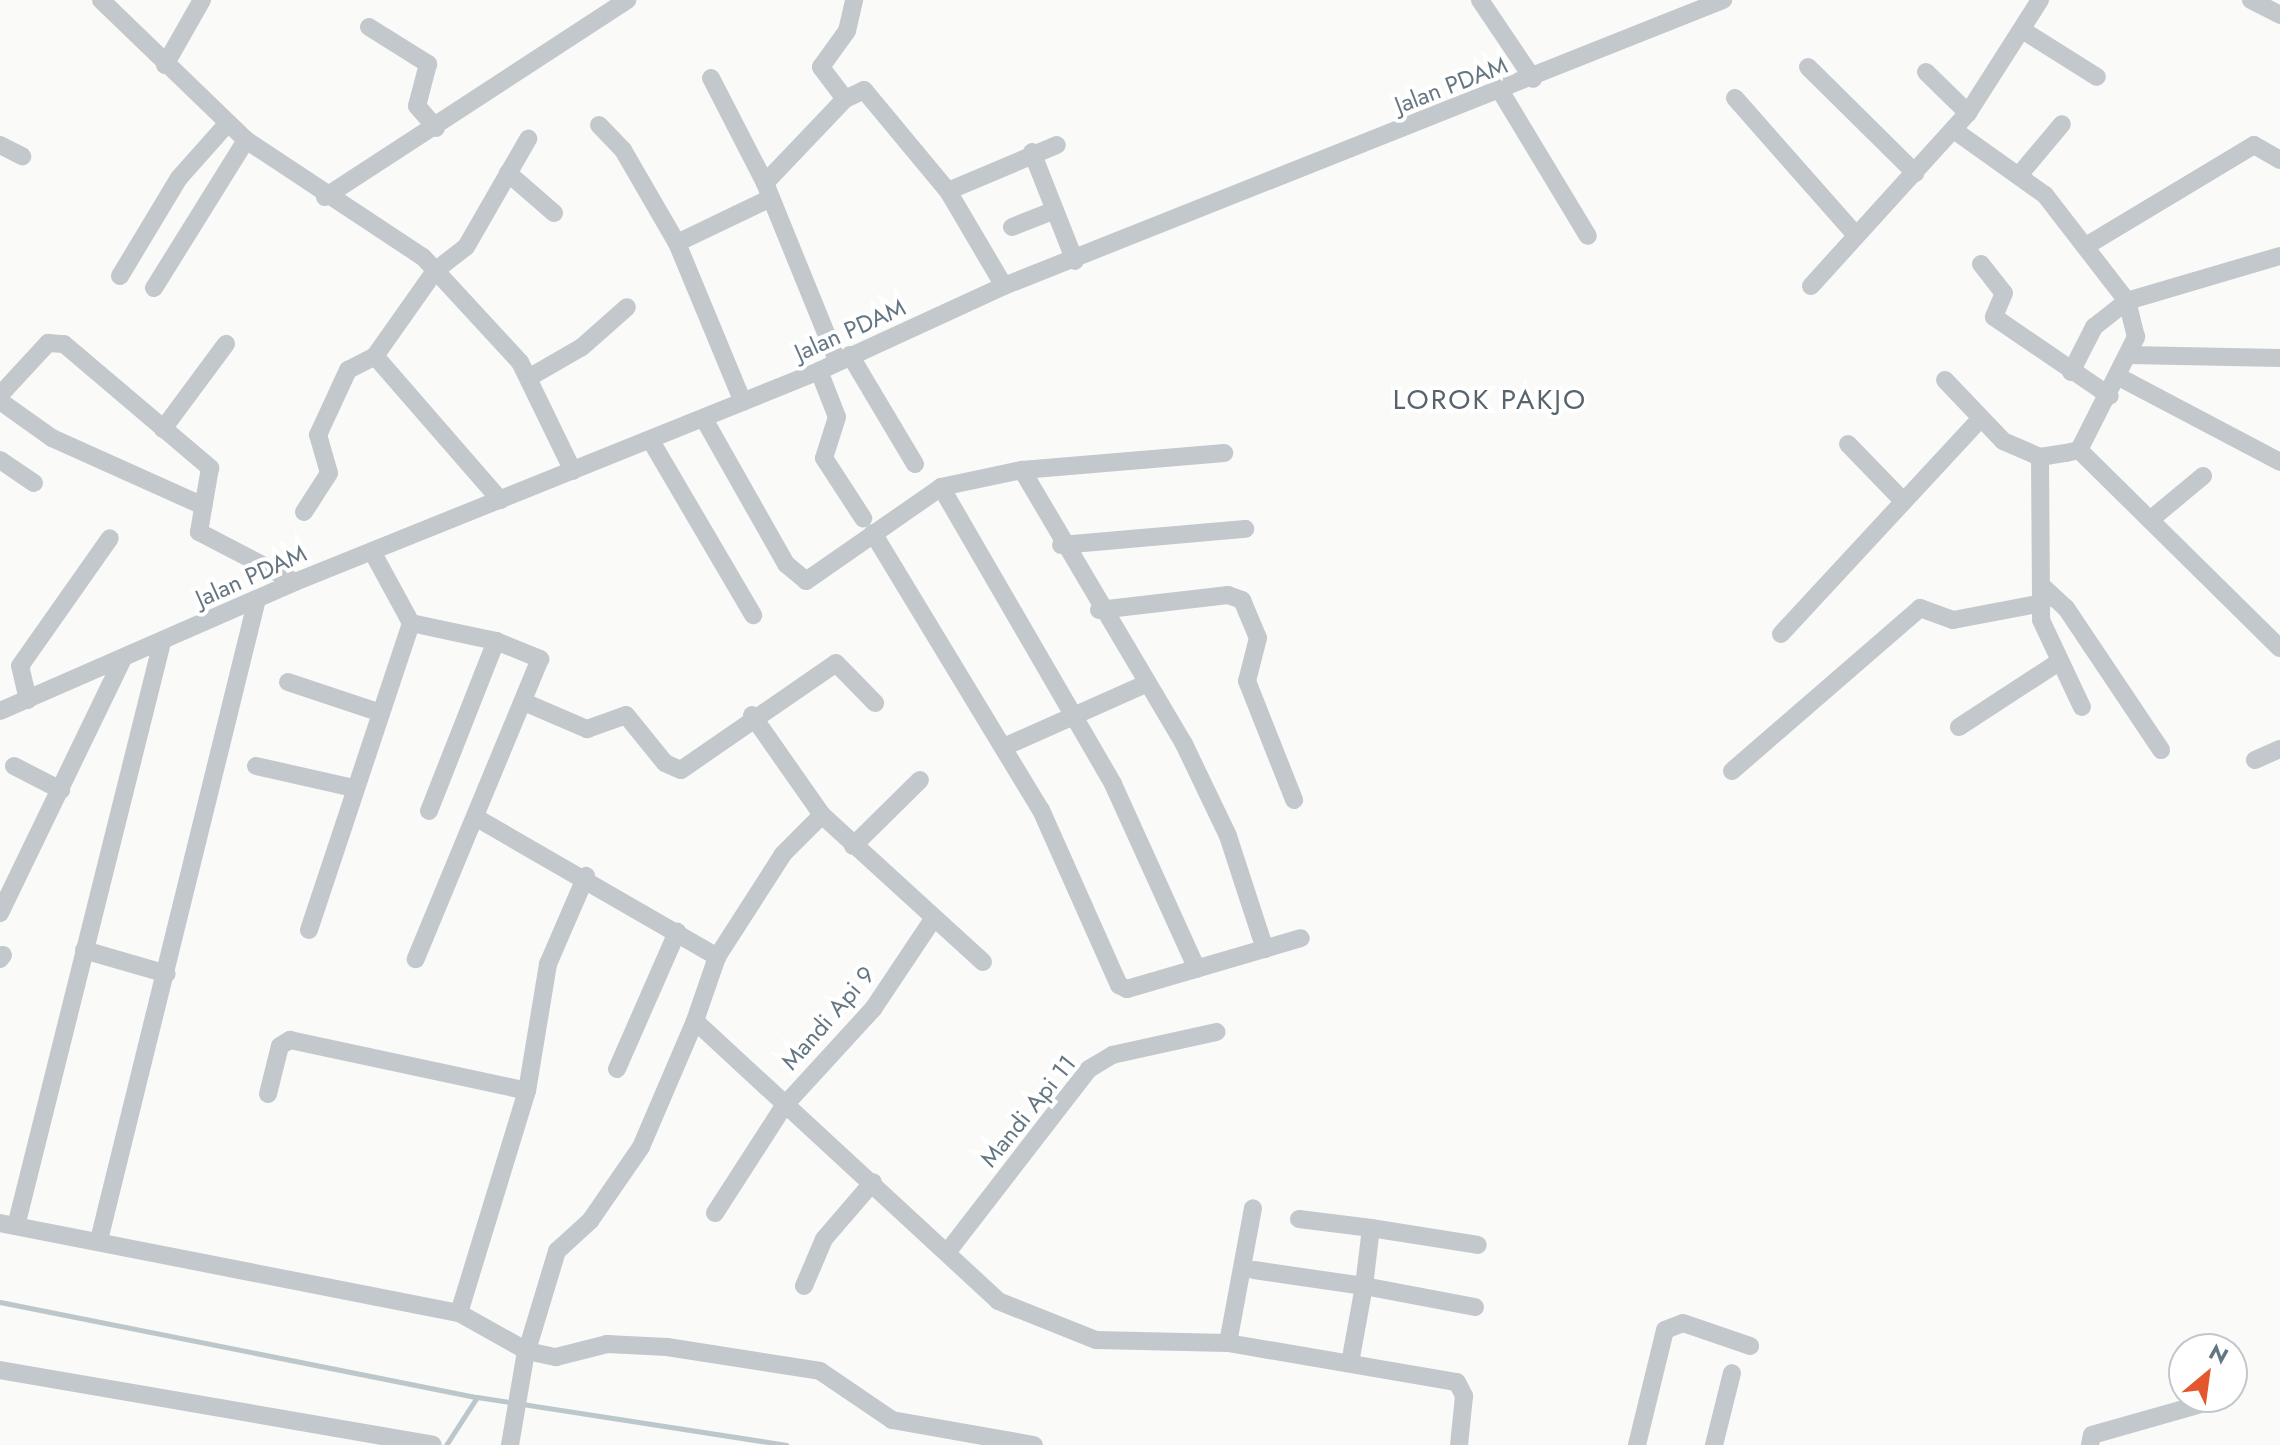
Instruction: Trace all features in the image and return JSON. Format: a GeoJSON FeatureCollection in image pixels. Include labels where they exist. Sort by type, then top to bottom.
{"type":"FeatureCollection","features":[{"type":"Feature","properties":{"kind":"street"},"geometry":{"type":"LineString","coordinates":[[165,65],[202,0]]}},
{"type":"Feature","properties":{"kind":"street"},"geometry":{"type":"LineString","coordinates":[[325,197],[436,128],[627,0]]}},
{"type":"Feature","properties":{"kind":"street"},"geometry":{"type":"LineString","coordinates":[[845,99],[821,67],[847,31],[854,0]]}},
{"type":"Feature","properties":{"kind":"street"},"geometry":{"type":"LineString","coordinates":[[1480,0],[1533,79]]}},
{"type":"Feature","properties":{"kind":"street","name":"Jalan PDAM"},"geometry":{"type":"LineString","coordinates":[[3,706],[28,700],[295,582],[819,371],[1004,286],[1075,261],[1501,92],[1723,0]]}},
{"type":"Feature","properties":{"kind":"street"},"geometry":{"type":"LineString","coordinates":[[1811,286],[1968,113],[2024,31],[2040,0]]}},
{"type":"Feature","properties":{"kind":"street"},"geometry":{"type":"LineString","coordinates":[[2251,0],[2280,15]]}},
{"type":"Feature","properties":{"kind":"street"},"geometry":{"type":"LineString","coordinates":[[102,1],[246,140],[435,271],[530,377],[573,471]]}},
{"type":"Feature","properties":{"kind":"street"},"geometry":{"type":"LineString","coordinates":[[369,27],[428,64],[417,106],[436,128]]}},
{"type":"Feature","properties":{"kind":"street"},"geometry":{"type":"LineString","coordinates":[[2024,31],[2097,77]]}},
{"type":"Feature","properties":{"kind":"street"},"geometry":{"type":"LineString","coordinates":[[1808,67],[1915,173]]}},
{"type":"Feature","properties":{"kind":"street"},"geometry":{"type":"LineString","coordinates":[[1926,72],[1968,113]]}},
{"type":"Feature","properties":{"kind":"street"},"geometry":{"type":"LineString","coordinates":[[711,78],[768,190],[844,357],[915,464]]}},
{"type":"Feature","properties":{"kind":"street"},"geometry":{"type":"LineString","coordinates":[[677,243],[768,190],[845,99],[864,90],[948,191],[1004,286]]}},
{"type":"Feature","properties":{"kind":"street"},"geometry":{"type":"LineString","coordinates":[[1501,92],[1588,236]]}},
{"type":"Feature","properties":{"kind":"street"},"geometry":{"type":"LineString","coordinates":[[1735,98],[1855,234]]}},
{"type":"Feature","properties":{"kind":"street"},"geometry":{"type":"LineString","coordinates":[[120,276],[179,178],[227,124]]}},
{"type":"Feature","properties":{"kind":"street"},"geometry":{"type":"LineString","coordinates":[[2020,174],[2062,124]]}},
{"type":"Feature","properties":{"kind":"street"},"geometry":{"type":"LineString","coordinates":[[599,125],[623,150],[677,243],[743,402]]}},
{"type":"Feature","properties":{"kind":"street"},"geometry":{"type":"LineString","coordinates":[[1945,380],[2003,441],[2040,457],[2079,450],[2110,396],[2136,337],[2127,301],[2086,246],[2020,174],[1954,130]]}},
{"type":"Feature","properties":{"kind":"street"},"geometry":{"type":"LineString","coordinates":[[304,512],[330,468],[318,435],[348,370],[375,356],[435,271],[466,247],[528,139]]}},
{"type":"Feature","properties":{"kind":"street"},"geometry":{"type":"LineString","coordinates":[[154,288],[246,140]]}},
{"type":"Feature","properties":{"kind":"street"},"geometry":{"type":"LineString","coordinates":[[0,145],[22,156]]}},
{"type":"Feature","properties":{"kind":"street"},"geometry":{"type":"LineString","coordinates":[[948,191],[1032,152],[1057,145]]}},
{"type":"Feature","properties":{"kind":"street"},"geometry":{"type":"LineString","coordinates":[[2086,246],[2254,145],[2280,160]]}},
{"type":"Feature","properties":{"kind":"street"},"geometry":{"type":"LineString","coordinates":[[1032,152],[1075,261]]}},
{"type":"Feature","properties":{"kind":"street"},"geometry":{"type":"LineString","coordinates":[[508,173],[554,213]]}},
{"type":"Feature","properties":{"kind":"street"},"geometry":{"type":"LineString","coordinates":[[1012,227],[1055,210]]}},
{"type":"Feature","properties":{"kind":"street"},"geometry":{"type":"LineString","coordinates":[[2071,372],[2094,327],[2127,301],[2280,256]]}},
{"type":"Feature","properties":{"kind":"street"},"geometry":{"type":"LineString","coordinates":[[1981,264],[2004,293],[1994,317],[2110,396]]}},
{"type":"Feature","properties":{"kind":"street"},"geometry":{"type":"LineString","coordinates":[[530,377],[582,347],[627,307]]}},
{"type":"Feature","properties":{"kind":"street"},"geometry":{"type":"LineString","coordinates":[[203,506],[52,438],[0,398],[57,340],[210,468],[199,532],[295,582]]}},
{"type":"Feature","properties":{"kind":"street"},"geometry":{"type":"LineString","coordinates":[[163,429],[226,344]]}},
{"type":"Feature","properties":{"kind":"street"},"geometry":{"type":"LineString","coordinates":[[2129,355],[2280,358]]}},
{"type":"Feature","properties":{"kind":"street"},"geometry":{"type":"LineString","coordinates":[[375,356],[500,500]]}},
{"type":"Feature","properties":{"kind":"street"},"geometry":{"type":"LineString","coordinates":[[819,371],[837,417],[824,458],[1006,746],[1119,985],[1197,969],[1301,938]]}},
{"type":"Feature","properties":{"kind":"street"},"geometry":{"type":"LineString","coordinates":[[2119,377],[2280,462]]}},
{"type":"Feature","properties":{"kind":"street"},"geometry":{"type":"LineString","coordinates":[[1781,634],[1981,418]]}},
{"type":"Feature","properties":{"kind":"street"},"geometry":{"type":"LineString","coordinates":[[704,419],[798,577],[806,581],[868,525],[941,487],[1022,470],[1224,453]]}},
{"type":"Feature","properties":{"kind":"street"},"geometry":{"type":"LineString","coordinates":[[651,441],[753,615]]}},
{"type":"Feature","properties":{"kind":"street"},"geometry":{"type":"LineString","coordinates":[[1848,444],[1903,501]]}},
{"type":"Feature","properties":{"kind":"street"},"geometry":{"type":"LineString","coordinates":[[2079,450],[2280,648]]}},
{"type":"Feature","properties":{"kind":"street"},"geometry":{"type":"LineString","coordinates":[[2040,457],[2042,594],[2057,663],[2082,707]]}},
{"type":"Feature","properties":{"kind":"street"},"geometry":{"type":"LineString","coordinates":[[0,460],[34,483]]}},
{"type":"Feature","properties":{"kind":"street"},"geometry":{"type":"LineString","coordinates":[[1022,470],[1099,610],[1184,744],[1228,836],[1265,949]]}},
{"type":"Feature","properties":{"kind":"street"},"geometry":{"type":"LineString","coordinates":[[2150,520],[2203,476]]}},
{"type":"Feature","properties":{"kind":"street"},"geometry":{"type":"LineString","coordinates":[[941,487],[1165,886],[1197,969]]}},
{"type":"Feature","properties":{"kind":"street"},"geometry":{"type":"LineString","coordinates":[[1061,545],[1245,529]]}},
{"type":"Feature","properties":{"kind":"street"},"geometry":{"type":"LineString","coordinates":[[28,700],[20,666],[110,538]]}},
{"type":"Feature","properties":{"kind":"street"},"geometry":{"type":"LineString","coordinates":[[309,930],[411,623],[373,553]]}},
{"type":"Feature","properties":{"kind":"street"},"geometry":{"type":"LineString","coordinates":[[1732,771],[1920,608],[1953,620],[2042,594],[2066,608],[2161,750]]}},
{"type":"Feature","properties":{"kind":"street"},"geometry":{"type":"LineString","coordinates":[[1099,610],[1228,595],[1242,600],[1258,638],[1247,681],[1294,800]]}},
{"type":"Feature","properties":{"kind":"street"},"geometry":{"type":"LineString","coordinates":[[99,1240],[257,599]]}},
{"type":"Feature","properties":{"kind":"street"},"geometry":{"type":"LineString","coordinates":[[411,623],[496,641],[539,656],[524,702],[416,959]]}},
{"type":"Feature","properties":{"kind":"street"},"geometry":{"type":"LineString","coordinates":[[429,811],[496,641]]}},
{"type":"Feature","properties":{"kind":"street"},"geometry":{"type":"LineString","coordinates":[[162,642],[84,950],[8,1225],[99,1240],[459,1313],[526,1354],[566,1357],[607,1344],[667,1347],[820,1371],[892,1420],[1034,1445]]}},
{"type":"Feature","properties":{"kind":"street"},"geometry":{"type":"LineString","coordinates":[[0,913],[123,659]]}},
{"type":"Feature","properties":{"kind":"street"},"geometry":{"type":"LineString","coordinates":[[524,702],[587,729],[626,715],[665,763],[681,770],[752,715],[836,663],[875,703]]}},
{"type":"Feature","properties":{"kind":"street"},"geometry":{"type":"LineString","coordinates":[[1959,727],[2057,663]]}},
{"type":"Feature","properties":{"kind":"street"},"geometry":{"type":"LineString","coordinates":[[288,682],[381,713]]}},
{"type":"Feature","properties":{"kind":"street"},"geometry":{"type":"LineString","coordinates":[[1006,746],[1145,684]]}},
{"type":"Feature","properties":{"kind":"street"},"geometry":{"type":"LineString","coordinates":[[752,715],[822,815],[983,962]]}},
{"type":"Feature","properties":{"kind":"street"},"geometry":{"type":"LineString","coordinates":[[2255,760],[2280,749]]}},
{"type":"Feature","properties":{"kind":"street"},"geometry":{"type":"LineString","coordinates":[[14,766],[61,790]]}},
{"type":"Feature","properties":{"kind":"street"},"geometry":{"type":"LineString","coordinates":[[256,766],[354,788]]}},
{"type":"Feature","properties":{"kind":"street"},"geometry":{"type":"LineString","coordinates":[[853,846],[920,780]]}},
{"type":"Feature","properties":{"kind":"street"},"geometry":{"type":"LineString","coordinates":[[510,1445],[526,1354],[557,1251],[590,1221],[641,1147],[695,1021],[717,957],[783,854],[822,815]]}},
{"type":"Feature","properties":{"kind":"street"},"geometry":{"type":"LineString","coordinates":[[475,817],[586,876],[717,957]]}},
{"type":"Feature","properties":{"kind":"street"},"geometry":{"type":"LineString","coordinates":[[459,1313],[527,1091],[548,964],[586,876]]}},
{"type":"Feature","properties":{"kind":"street","name":"Mandi Api 9"},"geometry":{"type":"LineString","coordinates":[[715,1213],[784,1106],[873,1009],[933,919]]}},
{"type":"Feature","properties":{"kind":"street"},"geometry":{"type":"LineString","coordinates":[[617,1069],[677,932]]}},
{"type":"Feature","properties":{"kind":"street"},"geometry":{"type":"LineString","coordinates":[[84,950],[167,974]]}},
{"type":"Feature","properties":{"kind":"street"},"geometry":{"type":"LineString","coordinates":[[695,1021],[784,1106],[949,1250],[998,1301],[1061,1332],[1096,1340],[1228,1343],[1462,1386],[1459,1445]]}},
{"type":"Feature","properties":{"kind":"street","name":"Mandi Api 11"},"geometry":{"type":"LineString","coordinates":[[949,1250],[1089,1069],[1112,1055],[1217,1032]]}},
{"type":"Feature","properties":{"kind":"street"},"geometry":{"type":"LineString","coordinates":[[268,1094],[280,1046],[290,1040],[527,1091]]}},
{"type":"Feature","properties":{"kind":"street"},"geometry":{"type":"LineString","coordinates":[[804,1286],[824,1239],[873,1182]]}},
{"type":"Feature","properties":{"kind":"street"},"geometry":{"type":"LineString","coordinates":[[1228,1343],[1253,1208]]}},
{"type":"Feature","properties":{"kind":"street"},"geometry":{"type":"LineString","coordinates":[[1299,1219],[1478,1245]]}},
{"type":"Feature","properties":{"kind":"street"},"geometry":{"type":"LineString","coordinates":[[1350,1363],[1371,1228]]}},
{"type":"Feature","properties":{"kind":"street"},"geometry":{"type":"LineString","coordinates":[[1254,1270],[1475,1307]]}},
{"type":"Feature","properties":{"kind":"street"},"geometry":{"type":"LineString","coordinates":[[1637,1445],[1665,1330],[1683,1323],[1750,1346]]}},
{"type":"Feature","properties":{"kind":"street"},"geometry":{"type":"LineString","coordinates":[[0,1370],[433,1445]]}},
{"type":"Feature","properties":{"kind":"street"},"geometry":{"type":"LineString","coordinates":[[1714,1445],[1732,1373]]}},
{"type":"Feature","properties":{"kind":"street"},"geometry":{"type":"LineString","coordinates":[[2090,1445],[2092,1435],[2170,1413]]}},
{"type":"Feature","properties":{"kind":"waterway"},"geometry":{"type":"LineString","coordinates":[[0,1302],[477,1397],[786,1445]]}},
{"type":"Feature","properties":{"kind":"waterway"},"geometry":{"type":"LineString","coordinates":[[446,1445],[477,1397]]}},
{"type":"Feature","properties":{"kind":"district","name":"LOROK PAKJO"},"geometry":{"type":"Point","coordinates":[1490,400]}}]}
